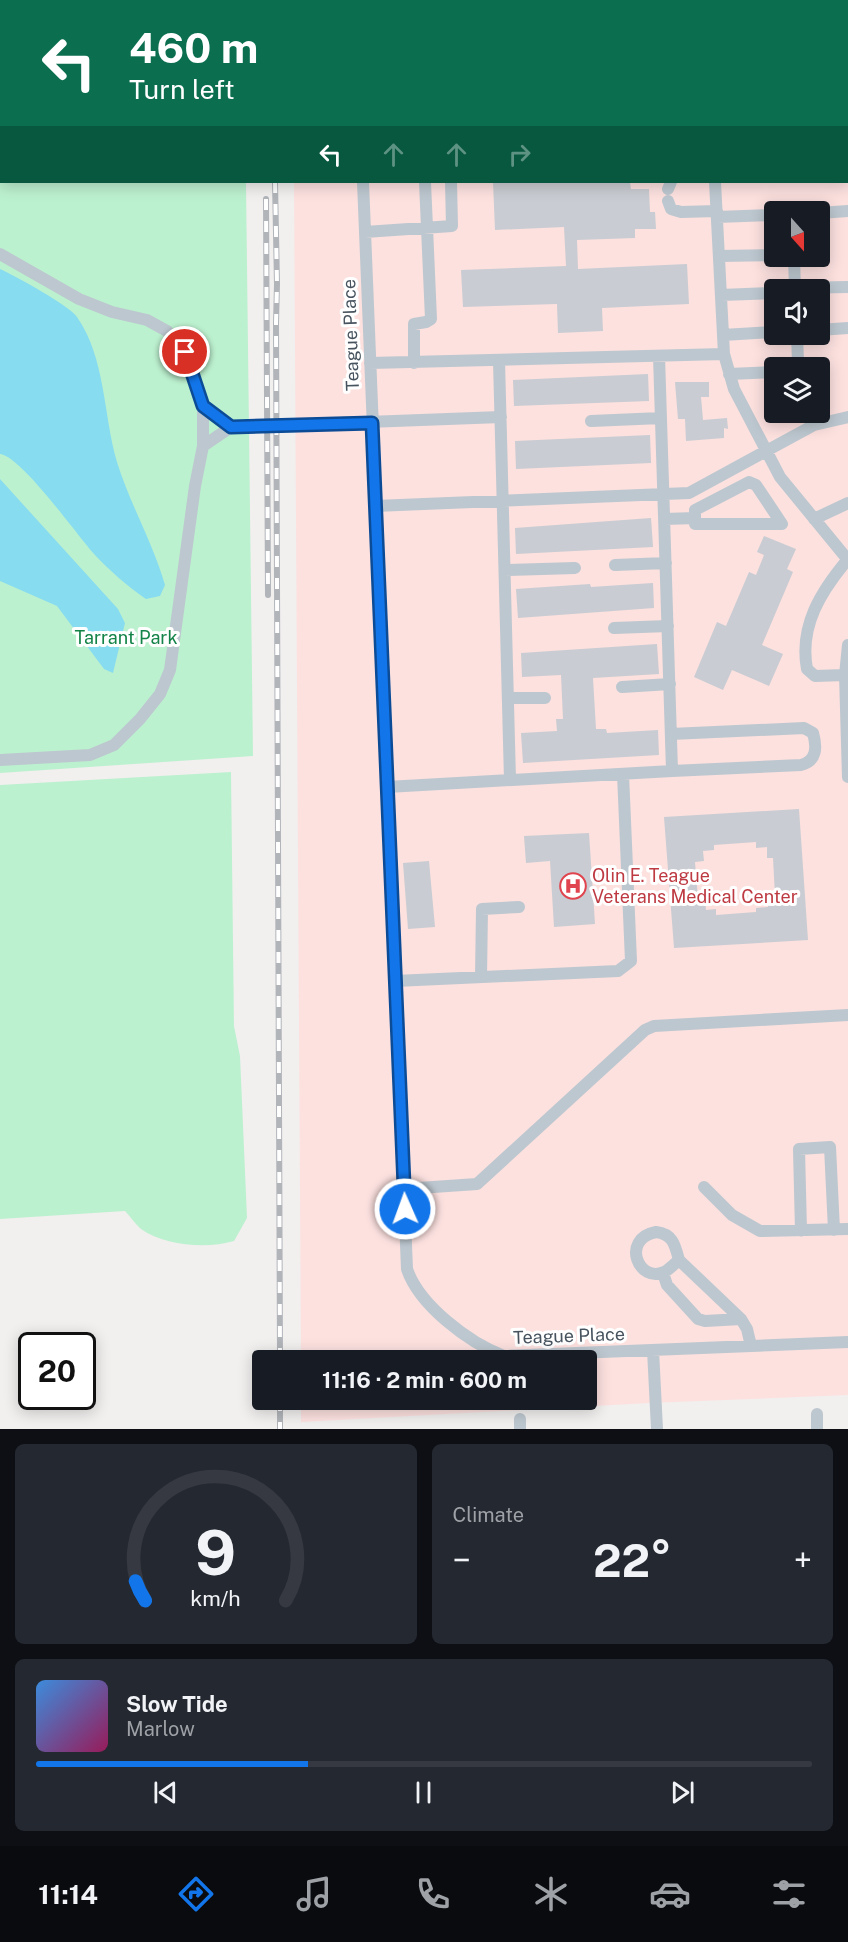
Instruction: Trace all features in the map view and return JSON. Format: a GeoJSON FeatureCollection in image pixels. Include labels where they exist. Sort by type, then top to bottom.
{"type":"FeatureCollection","features":[{"type":"Feature","properties":{"kind":"street","name":"Teague Place"},"geometry":{"type":"LineString","coordinates":[[363,183],[407,1269],[411,1280],[420,1294],[471,1340],[504,1356],[848,1342]]}},
{"type":"Feature","properties":{"kind":"street"},"geometry":{"type":"LineString","coordinates":[[414,363],[414,324],[431,319],[425,183]]}},
{"type":"Feature","properties":{"kind":"street"},"geometry":{"type":"LineString","coordinates":[[364,232],[452,226],[451,183]]}},
{"type":"Feature","properties":{"kind":"street"},"geometry":{"type":"LineString","coordinates":[[715,183],[724,354],[729,374],[734,389],[780,477],[848,560],[823,591],[808,625],[804,653],[807,669],[815,676],[844,675]]}},
{"type":"Feature","properties":{"kind":"street"},"geometry":{"type":"LineString","coordinates":[[669,191],[671,209],[681,212],[764,215]]}},
{"type":"Feature","properties":{"kind":"street"},"geometry":{"type":"LineString","coordinates":[[830,212],[848,211]]}},
{"type":"Feature","properties":{"kind":"street"},"geometry":{"type":"LineString","coordinates":[[0,254],[79,299],[112,312],[147,320],[167,331],[185,352],[203,406],[203,446],[195,486],[170,670],[160,694],[140,719],[114,745],[90,755],[0,760]]}},
{"type":"Feature","properties":{"kind":"street"},"geometry":{"type":"LineString","coordinates":[[719,256],[764,255]]}},
{"type":"Feature","properties":{"kind":"street"},"geometry":{"type":"LineString","coordinates":[[830,288],[848,287]]}},
{"type":"Feature","properties":{"kind":"street"},"geometry":{"type":"LineString","coordinates":[[721,295],[764,293]]}},
{"type":"Feature","properties":{"kind":"street"},"geometry":{"type":"LineString","coordinates":[[830,329],[848,328]]}},
{"type":"Feature","properties":{"kind":"street"},"geometry":{"type":"LineString","coordinates":[[723,334],[764,332]]}},
{"type":"Feature","properties":{"kind":"street"},"geometry":{"type":"LineString","coordinates":[[370,363],[724,354]]}},
{"type":"Feature","properties":{"kind":"street"},"geometry":{"type":"LineString","coordinates":[[659,356],[672,771]]}},
{"type":"Feature","properties":{"kind":"street"},"geometry":{"type":"LineString","coordinates":[[499,361],[510,780]]}},
{"type":"Feature","properties":{"kind":"street"},"geometry":{"type":"LineString","coordinates":[[729,374],[764,372]]}},
{"type":"Feature","properties":{"kind":"street"},"geometry":{"type":"LineString","coordinates":[[203,406],[231,427]]}},
{"type":"Feature","properties":{"kind":"street"},"geometry":{"type":"LineString","coordinates":[[203,446],[231,427],[501,417]]}},
{"type":"Feature","properties":{"kind":"street"},"geometry":{"type":"LineString","coordinates":[[375,506],[689,493],[813,425],[848,417]]}},
{"type":"Feature","properties":{"kind":"street"},"geometry":{"type":"LineString","coordinates":[[591,421],[661,418]]}},
{"type":"Feature","properties":{"kind":"street"},"geometry":{"type":"LineString","coordinates":[[749,482],[756,485],[782,524],[695,525],[695,518],[695,510],[749,482]]}},
{"type":"Feature","properties":{"kind":"street"},"geometry":{"type":"LineString","coordinates":[[814,519],[848,503]]}},
{"type":"Feature","properties":{"kind":"street"},"geometry":{"type":"LineString","coordinates":[[665,519],[695,518]]}},
{"type":"Feature","properties":{"kind":"street"},"geometry":{"type":"LineString","coordinates":[[615,565],[666,563]]}},
{"type":"Feature","properties":{"kind":"street"},"geometry":{"type":"LineString","coordinates":[[505,570],[575,568]]}},
{"type":"Feature","properties":{"kind":"street"},"geometry":{"type":"LineString","coordinates":[[614,628],[668,626]]}},
{"type":"Feature","properties":{"kind":"street"},"geometry":{"type":"LineString","coordinates":[[848,645],[844,675],[848,777]]}},
{"type":"Feature","properties":{"kind":"street"},"geometry":{"type":"LineString","coordinates":[[622,687],[670,684]]}},
{"type":"Feature","properties":{"kind":"street"},"geometry":{"type":"LineString","coordinates":[[508,698],[545,698]]}},
{"type":"Feature","properties":{"kind":"street"},"geometry":{"type":"LineString","coordinates":[[387,787],[801,765],[811,761],[814,756],[813,733],[804,728],[671,735]]}},
{"type":"Feature","properties":{"kind":"street"},"geometry":{"type":"LineString","coordinates":[[395,981],[618,971],[631,961],[623,774]]}},
{"type":"Feature","properties":{"kind":"street"},"geometry":{"type":"LineString","coordinates":[[481,977],[482,909],[519,907]]}},
{"type":"Feature","properties":{"kind":"street"},"geometry":{"type":"LineString","coordinates":[[404,1189],[477,1184],[645,1030],[654,1026],[848,1015]]}},
{"type":"Feature","properties":{"kind":"street"},"geometry":{"type":"LineString","coordinates":[[801,1231],[799,1149],[830,1147],[834,1230]]}},
{"type":"Feature","properties":{"kind":"street"},"geometry":{"type":"LineString","coordinates":[[704,1187],[732,1215],[760,1231],[848,1229]]}},
{"type":"Feature","properties":{"kind":"street"},"geometry":{"type":"LineString","coordinates":[[679,1260],[663,1273],[648,1272],[638,1262],[636,1249],[643,1237],[656,1232],[668,1236],[676,1246],[679,1260],[741,1319],[747,1329],[751,1346]]}},
{"type":"Feature","properties":{"kind":"street"},"geometry":{"type":"LineString","coordinates":[[663,1273],[667,1285],[698,1319],[705,1321],[741,1319]]}},
{"type":"Feature","properties":{"kind":"street"},"geometry":{"type":"LineString","coordinates":[[652,1350],[657,1429]]}},
{"type":"Feature","properties":{"kind":"street"},"geometry":{"type":"LineString","coordinates":[[817,1414],[817,1429]]}},
{"type":"Feature","properties":{"kind":"shaded area","name":"Olin E. Teague Veterans Medical Center"},"geometry":{"type":"Polygon","coordinates":[[[294,183],[848,183],[848,1395],[597,1406],[597,1350],[301,1350],[294,183]]]}},
{"type":"Feature","properties":{"kind":"shaded area","name":"Olin E. Teague Veterans Medical Center"},"geometry":{"type":"Polygon","coordinates":[[[301,1410],[521,1410],[301,1422],[301,1410]]]}},
{"type":"Feature","properties":{"kind":"green space","name":"Tarrant Park"},"geometry":{"type":"Polygon","coordinates":[[[0,183],[246,183],[253,756],[0,773],[0,183]]]}},
{"type":"Feature","properties":{"kind":"green space"},"geometry":{"type":"Polygon","coordinates":[[[231,772],[234,1026],[240,1056],[247,1218],[234,1241],[211,1245],[174,1242],[151,1235],[141,1229],[125,1211],[0,1219],[0,785],[231,772]]]}},
{"type":"Feature","properties":{"kind":"water"},"geometry":{"type":"Polygon","coordinates":[[[0,269],[64,305],[77,317],[86,333],[99,369],[117,462],[165,585],[160,596],[146,599],[118,578],[94,554],[21,468],[0,454],[0,269]]]}},
{"type":"Feature","properties":{"kind":"water"},"geometry":{"type":"Polygon","coordinates":[[[0,479],[118,609],[125,623],[113,673],[104,669],[57,606],[0,581],[0,479]]]}},
{"type":"Feature","properties":{"kind":"building"},"geometry":{"type":"Polygon","coordinates":[[[493,183],[630,183],[631,189],[649,189],[650,212],[655,212],[656,229],[635,229],[635,238],[577,240],[578,269],[687,264],[689,304],[602,308],[603,331],[558,333],[557,304],[463,307],[461,270],[566,266],[564,227],[495,230],[493,183]]]}},
{"type":"Feature","properties":{"kind":"building"},"geometry":{"type":"Polygon","coordinates":[[[648,374],[649,401],[514,406],[513,380],[648,374]]]}},
{"type":"Feature","properties":{"kind":"building"},"geometry":{"type":"Polygon","coordinates":[[[675,382],[709,382],[709,397],[701,397],[703,420],[727,418],[728,429],[724,428],[724,438],[686,441],[685,419],[678,419],[675,382]]]}},
{"type":"Feature","properties":{"kind":"building"},"geometry":{"type":"Polygon","coordinates":[[[650,435],[651,463],[516,469],[515,441],[650,435]]]}},
{"type":"Feature","properties":{"kind":"building"},"geometry":{"type":"Polygon","coordinates":[[[651,518],[653,547],[516,554],[515,528],[651,518]]]}},
{"type":"Feature","properties":{"kind":"building"},"geometry":{"type":"Polygon","coordinates":[[[764,536],[796,549],[787,569],[793,572],[762,645],[783,654],[769,686],[732,670],[723,690],[694,677],[717,622],[726,626],[749,572],[756,575],[764,555],[757,552],[764,536]]]}},
{"type":"Feature","properties":{"kind":"building"},"geometry":{"type":"Polygon","coordinates":[[[653,583],[654,608],[518,618],[516,589],[653,583]]]}},
{"type":"Feature","properties":{"kind":"building"},"geometry":{"type":"Polygon","coordinates":[[[657,644],[659,674],[593,678],[596,729],[606,729],[607,733],[658,730],[659,755],[523,763],[521,733],[557,731],[556,719],[563,719],[561,675],[522,677],[521,653],[657,644]]]}},
{"type":"Feature","properties":{"kind":"building"},"geometry":{"type":"Polygon","coordinates":[[[799,809],[808,940],[674,948],[664,817],[799,809]],[[756,842],[714,845],[714,850],[703,851],[704,861],[695,862],[698,899],[705,899],[706,910],[716,909],[716,915],[756,912],[756,908],[768,907],[767,897],[775,896],[773,858],[767,858],[767,847],[756,848],[756,842]]]}},
{"type":"Feature","properties":{"kind":"building"},"geometry":{"type":"Polygon","coordinates":[[[589,833],[595,924],[554,927],[550,861],[526,863],[524,836],[589,833]]]}},
{"type":"Feature","properties":{"kind":"building"},"geometry":{"type":"Polygon","coordinates":[[[429,861],[435,927],[408,929],[403,863],[429,861]]]}},
{"type":"Feature","properties":{"kind":"railway"},"geometry":{"type":"LineString","coordinates":[[275,183],[280,1350]]}},
{"type":"Feature","properties":{"kind":"railway"},"geometry":{"type":"LineString","coordinates":[[266,199],[268,595]]}},
{"type":"Feature","properties":{"kind":"railway"},"geometry":{"type":"LineString","coordinates":[[280,1410],[280,1429]]}},
{"type":"Feature","properties":{"kind":"place","name":"Olin E. Teague Veterans Medical Center"},"geometry":{"type":"Point","coordinates":[573,886]}},
{"type":"Feature","properties":{"kind":"route"},"geometry":{"type":"LineString","coordinates":[[185,352],[203,406],[231,427],[372,423],[405,1209]]}}]}
